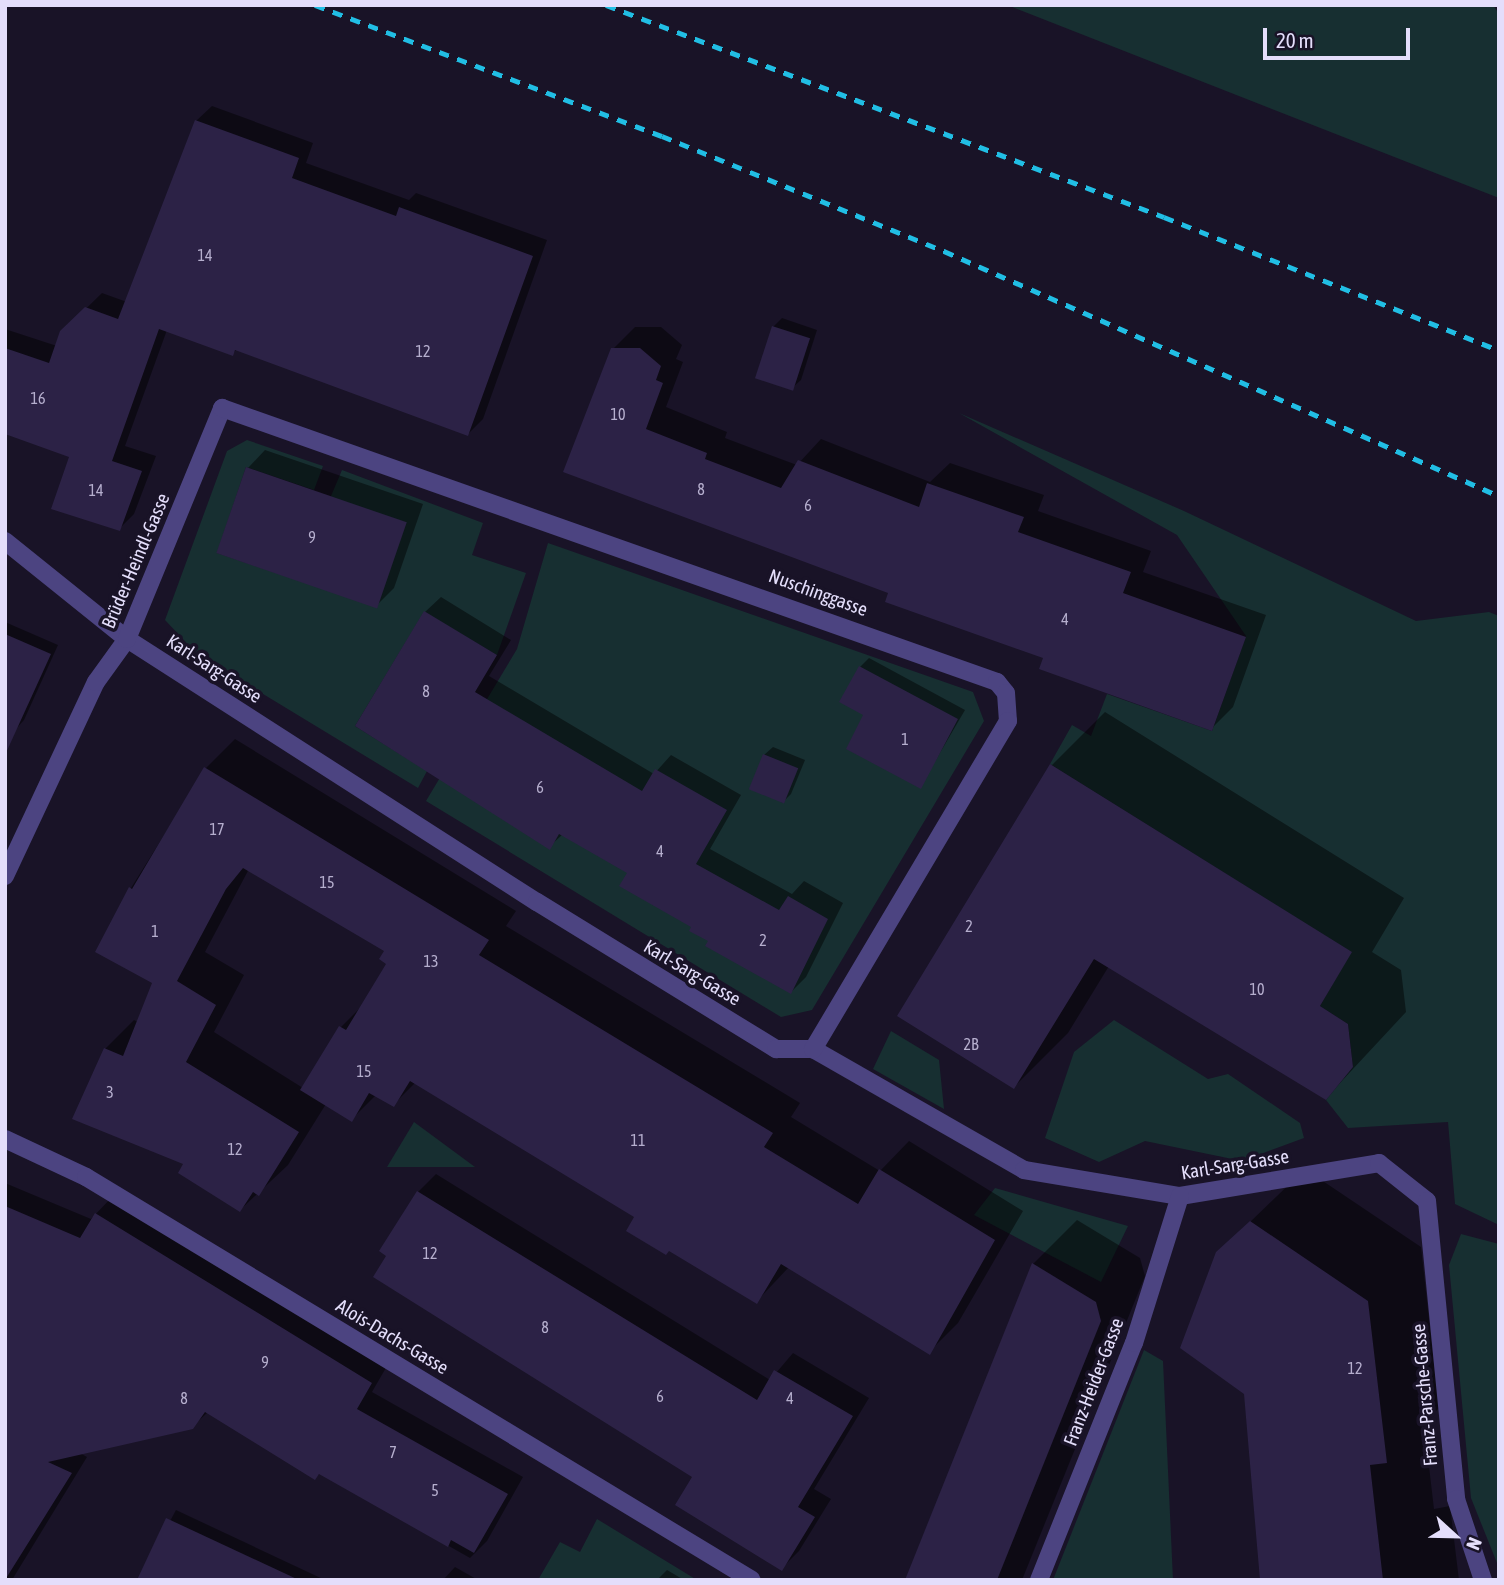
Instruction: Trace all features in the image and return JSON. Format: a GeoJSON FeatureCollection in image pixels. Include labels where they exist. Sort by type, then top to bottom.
{"type":"FeatureCollection","features":[{"type":"Feature","properties":{"kind":"street","name":"Brüder-Heindl-Gasse"},"geometry":{"type":"LineString","coordinates":[[5,876],[96,682],[127,639],[222,408]]}},
{"type":"Feature","properties":{"kind":"street","name":"Nuschinggasse"},"geometry":{"type":"LineString","coordinates":[[222,408],[997,682],[1006,693],[1008,721],[813,1049]]}},
{"type":"Feature","properties":{"kind":"street","name":"Karl-Sarg-Gasse"},"geometry":{"type":"LineString","coordinates":[[5,541],[127,639],[537,902],[776,1048],[813,1049],[1024,1170],[1180,1196],[1379,1163],[1427,1201]]}},
{"type":"Feature","properties":{"kind":"street","name":"Alois-Dachs-Gasse"},"geometry":{"type":"LineString","coordinates":[[5,1139],[86,1177],[752,1580]]}},
{"type":"Feature","properties":{"kind":"street","name":"Franz-Heider-Gasse"},"geometry":{"type":"LineString","coordinates":[[1039,1580],[1134,1343],[1180,1196]]}},
{"type":"Feature","properties":{"kind":"street","name":"Franz-Parsche-Gasse"},"geometry":{"type":"LineString","coordinates":[[1427,1201],[1456,1500],[1483,1580]]}},
{"type":"Feature","properties":{"kind":"green space"},"geometry":{"type":"Polygon","coordinates":[[[1007,5],[1493,5],[1499,14],[1499,198],[1007,5]]]}},
{"type":"Feature","properties":{"kind":"green space"},"geometry":{"type":"Polygon","coordinates":[[[959,413],[1184,511],[1416,621],[1489,612],[1499,616],[1499,1225],[1455,1204],[1448,1122],[1348,1128],[1326,1100],[1353,1067],[1348,1024],[1320,1006],[1351,952],[1050,764],[1072,725],[1091,736],[1107,694],[1212,731],[1246,636],[1177,535],[959,413]]]}},
{"type":"Feature","properties":{"kind":"green space"},"geometry":{"type":"Polygon","coordinates":[[[247,440],[323,466],[314,490],[246,467],[217,553],[377,607],[331,496],[342,470],[483,523],[472,555],[526,573],[497,655],[424,612],[355,726],[427,771],[418,788],[197,654],[165,620],[227,451],[247,440]]]}},
{"type":"Feature","properties":{"kind":"green space"},"geometry":{"type":"Polygon","coordinates":[[[548,543],[973,692],[984,721],[812,1010],[781,1017],[426,801],[517,649],[548,543]]]}},
{"type":"Feature","properties":{"kind":"green space"},"geometry":{"type":"Polygon","coordinates":[[[1114,1020],[1208,1079],[1228,1074],[1300,1123],[1304,1138],[1242,1161],[1145,1141],[1099,1162],[1045,1138],[1074,1052],[1114,1020]]]}},
{"type":"Feature","properties":{"kind":"green space"},"geometry":{"type":"Polygon","coordinates":[[[891,1031],[939,1060],[944,1109],[873,1069],[891,1031]]]}},
{"type":"Feature","properties":{"kind":"green space"},"geometry":{"type":"Polygon","coordinates":[[[414,1122],[475,1167],[387,1167],[414,1122]]]}},
{"type":"Feature","properties":{"kind":"green space"},"geometry":{"type":"Polygon","coordinates":[[[995,1188],[1128,1226],[1101,1282],[974,1215],[995,1188]]]}},
{"type":"Feature","properties":{"kind":"green space"},"geometry":{"type":"Polygon","coordinates":[[[1461,1234],[1499,1244],[1499,1568],[1471,1498],[1449,1265],[1461,1234]]]}},
{"type":"Feature","properties":{"kind":"green space"},"geometry":{"type":"Polygon","coordinates":[[[1144,1350],[1163,1361],[1173,1580],[1053,1580],[1144,1350]]]}},
{"type":"Feature","properties":{"kind":"green space"},"geometry":{"type":"Polygon","coordinates":[[[597,1519],[697,1580],[538,1580],[560,1542],[580,1552],[597,1519]]]}},
{"type":"Feature","properties":{"kind":"building"},"geometry":{"type":"Polygon","coordinates":[[[195,120],[299,158],[292,178],[396,216],[399,207],[533,256],[468,436],[235,350],[233,356],[159,329],[112,461],[142,471],[120,531],[51,509],[69,457],[5,434],[5,348],[49,363],[60,331],[85,307],[118,319],[195,120]]]}},
{"type":"Feature","properties":{"kind":"building"},"geometry":{"type":"Polygon","coordinates":[[[772,326],[810,338],[793,391],[755,378],[772,326]]]}},
{"type":"Feature","properties":{"kind":"building"},"geometry":{"type":"Polygon","coordinates":[[[611,348],[640,348],[661,366],[656,380],[663,383],[646,429],[707,453],[705,459],[781,488],[798,460],[919,507],[927,483],[1024,517],[1018,532],[1131,572],[1123,593],[1246,637],[1212,731],[1039,669],[1043,658],[885,602],[888,593],[563,472],[611,348]]]}},
{"type":"Feature","properties":{"kind":"building"},"geometry":{"type":"Polygon","coordinates":[[[246,467],[407,522],[377,608],[216,553],[246,467]]]}},
{"type":"Feature","properties":{"kind":"building"},"geometry":{"type":"Polygon","coordinates":[[[424,611],[497,655],[475,692],[642,791],[655,769],[727,810],[696,864],[779,910],[788,896],[828,919],[791,994],[705,946],[708,941],[689,931],[691,927],[619,886],[627,873],[559,834],[550,850],[355,726],[424,611]]]}},
{"type":"Feature","properties":{"kind":"building"},"geometry":{"type":"Polygon","coordinates":[[[5,634],[51,654],[5,755],[5,634]]]}},
{"type":"Feature","properties":{"kind":"building"},"geometry":{"type":"Polygon","coordinates":[[[859,666],[958,719],[921,789],[846,749],[863,715],[839,702],[859,666]]]}},
{"type":"Feature","properties":{"kind":"building"},"geometry":{"type":"Polygon","coordinates":[[[763,754],[798,768],[784,803],[749,789],[763,754]]]}},
{"type":"Feature","properties":{"kind":"building"},"geometry":{"type":"Polygon","coordinates":[[[1050,764],[1352,952],[1320,1006],[1348,1024],[1353,1067],[1326,1100],[1094,959],[1014,1089],[897,1016],[1050,764]]]}},
{"type":"Feature","properties":{"kind":"building"},"geometry":{"type":"Polygon","coordinates":[[[204,767],[489,940],[479,955],[773,1133],[764,1147],[858,1204],[879,1169],[995,1240],[930,1355],[781,1264],[757,1304],[669,1251],[666,1255],[626,1231],[634,1217],[410,1081],[394,1107],[369,1093],[352,1122],[300,1090],[339,1026],[346,1030],[386,964],[379,959],[384,951],[243,868],[226,889],[177,981],[216,1005],[186,1062],[299,1132],[259,1196],[253,1192],[240,1212],[178,1173],[183,1164],[72,1119],[104,1048],[123,1056],[152,983],[95,952],[129,887],[132,889],[204,767]]]}},
{"type":"Feature","properties":{"kind":"building"},"geometry":{"type":"Polygon","coordinates":[[[417,1191],[757,1400],[774,1370],[853,1416],[798,1507],[815,1517],[782,1571],[675,1505],[692,1477],[373,1277],[386,1256],[379,1251],[417,1191]]]}},
{"type":"Feature","properties":{"kind":"building"},"geometry":{"type":"Polygon","coordinates":[[[5,1206],[80,1238],[95,1213],[372,1383],[357,1409],[508,1494],[474,1553],[451,1540],[448,1547],[319,1474],[315,1480],[205,1412],[193,1429],[48,1462],[72,1473],[5,1580],[5,1206]]]}},
{"type":"Feature","properties":{"kind":"building"},"geometry":{"type":"Polygon","coordinates":[[[1250,1221],[1368,1301],[1387,1463],[1370,1465],[1383,1580],[1260,1580],[1244,1394],[1180,1348],[1216,1252],[1250,1221]]]}},
{"type":"Feature","properties":{"kind":"building"},"geometry":{"type":"Polygon","coordinates":[[[1032,1263],[1096,1302],[1101,1321],[997,1580],[905,1580],[1032,1263]]]}},
{"type":"Feature","properties":{"kind":"building"},"geometry":{"type":"Polygon","coordinates":[[[166,1518],[299,1580],[137,1580],[166,1518]]]}},
{"type":"Feature","properties":{"kind":"railway"},"geometry":{"type":"LineString","coordinates":[[315,5],[662,136],[944,251],[1499,496]]}},
{"type":"Feature","properties":{"kind":"railway"},"geometry":{"type":"LineString","coordinates":[[606,5],[1164,217],[1499,350]]}}]}
